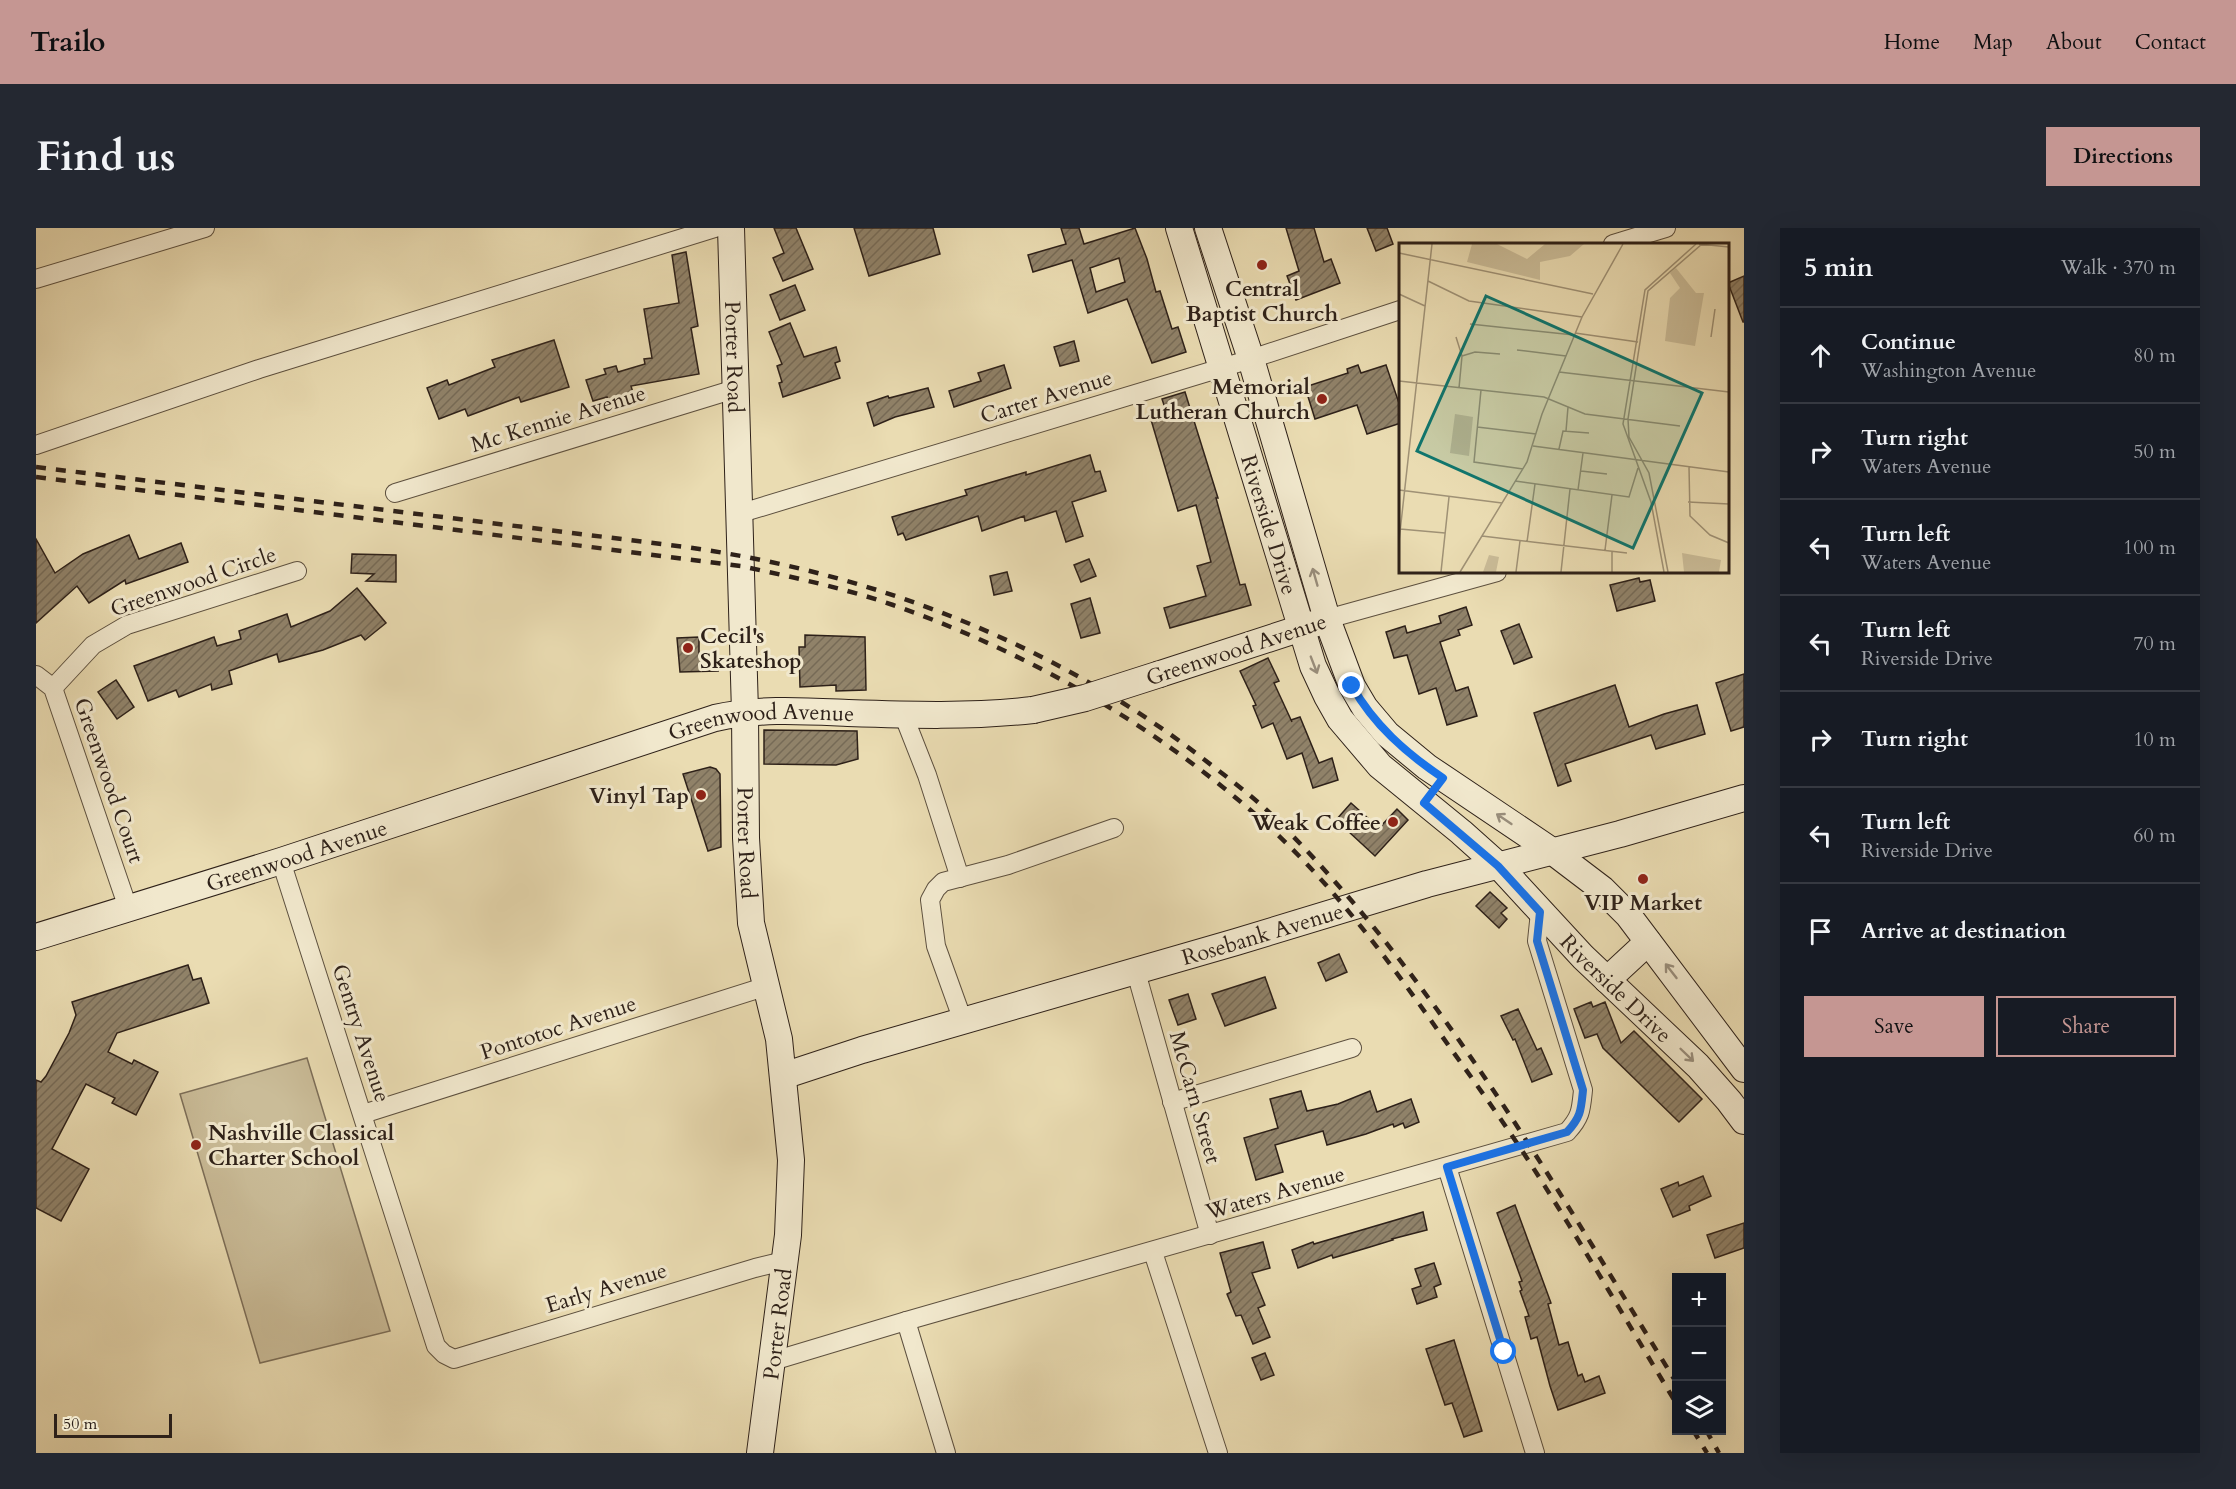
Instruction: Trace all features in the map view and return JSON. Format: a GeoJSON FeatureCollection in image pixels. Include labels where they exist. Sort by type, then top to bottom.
{"type":"FeatureCollection","features":[{"type":"Feature","properties":{"kind":"street"},"geometry":{"type":"LineString","coordinates":[[36,279],[205,228]]}},
{"type":"Feature","properties":{"kind":"street"},"geometry":{"type":"LineString","coordinates":[[36,445],[259,369],[715,228]]}},
{"type":"Feature","properties":{"kind":"street","name":"Porter Road"},"geometry":{"type":"LineString","coordinates":[[731,228],[745,712],[746,838],[751,923],[779,1039],[791,1160],[788,1235],[760,1453]]}},
{"type":"Feature","properties":{"kind":"street","name":"Riverside Drive"},"geometry":{"type":"LineString","coordinates":[[1179,228],[1313,666],[1340,719],[1380,766],[1498,866],[1607,980],[1698,1066],[1744,1121]]}},
{"type":"Feature","properties":{"kind":"street","name":"Riverside Drive"},"geometry":{"type":"LineString","coordinates":[[1208,228],[1251,359],[1327,619],[1352,686],[1365,708],[1387,734],[1443,778],[1602,889],[1628,915],[1744,1069]]}},
{"type":"Feature","properties":{"kind":"street"},"geometry":{"type":"LineString","coordinates":[[1616,243],[1666,228]]}},
{"type":"Feature","properties":{"kind":"street","name":"Carter Avenue"},"geometry":{"type":"LineString","coordinates":[[738,514],[1222,368],[1399,311]]}},
{"type":"Feature","properties":{"kind":"street","name":"Mc Kennie Avenue"},"geometry":{"type":"LineString","coordinates":[[395,493],[735,389]]}},
{"type":"Feature","properties":{"kind":"street"},"geometry":{"type":"LineString","coordinates":[[1255,474],[1282,466]]}},
{"type":"Feature","properties":{"kind":"street","name":"Greenwood Circle"},"geometry":{"type":"LineString","coordinates":[[53,688],[93,645],[127,625],[297,571]]}},
{"type":"Feature","properties":{"kind":"street","name":"Greenwood Avenue"},"geometry":{"type":"LineString","coordinates":[[36,937],[281,861],[715,718],[745,712],[775,710],[998,714],[1033,710],[1085,698],[1327,619],[1493,573]]}},
{"type":"Feature","properties":{"kind":"street","name":"Greenwood Court"},"geometry":{"type":"LineString","coordinates":[[36,675],[53,688],[128,908]]}},
{"type":"Feature","properties":{"kind":"street"},"geometry":{"type":"LineString","coordinates":[[903,714],[927,775],[960,878]]}},
{"type":"Feature","properties":{"kind":"street"},"geometry":{"type":"LineString","coordinates":[[1424,803],[1443,778]]}},
{"type":"Feature","properties":{"kind":"street","name":"Rosebank Avenue"},"geometry":{"type":"LineString","coordinates":[[783,1076],[862,1050],[1136,972],[1427,884],[1620,834],[1744,798]]}},
{"type":"Feature","properties":{"kind":"street"},"geometry":{"type":"LineString","coordinates":[[963,1021],[936,946],[930,900],[936,889],[943,882],[1008,865],[1114,828]]}},
{"type":"Feature","properties":{"kind":"street"},"geometry":{"type":"LineString","coordinates":[[1602,889],[1598,868],[1604,850],[1620,834]]}},
{"type":"Feature","properties":{"kind":"street","name":"Gentry Avenue"},"geometry":{"type":"LineString","coordinates":[[281,861],[436,1346],[444,1354]]}},
{"type":"Feature","properties":{"kind":"street","name":"Waters Avenue"},"geometry":{"type":"LineString","coordinates":[[773,1361],[1567,1132],[1578,1120],[1583,1090],[1537,941],[1540,912]]}},
{"type":"Feature","properties":{"kind":"street"},"geometry":{"type":"LineString","coordinates":[[1607,980],[1648,942]]}},
{"type":"Feature","properties":{"kind":"street","name":"McCarn Street"},"geometry":{"type":"LineString","coordinates":[[1136,972],[1210,1235]]}},
{"type":"Feature","properties":{"kind":"street","name":"Pontotoc Avenue"},"geometry":{"type":"LineString","coordinates":[[363,1114],[767,986]]}},
{"type":"Feature","properties":{"kind":"street"},"geometry":{"type":"LineString","coordinates":[[1172,1102],[1352,1048]]}},
{"type":"Feature","properties":{"kind":"street"},"geometry":{"type":"LineString","coordinates":[[1447,1167],[1535,1453]]}},
{"type":"Feature","properties":{"kind":"street"},"geometry":{"type":"LineString","coordinates":[[1153,1252],[1218,1453]]}},
{"type":"Feature","properties":{"kind":"street","name":"Early Avenue"},"geometry":{"type":"LineString","coordinates":[[444,1354],[454,1359],[784,1261]]}},
{"type":"Feature","properties":{"kind":"street"},"geometry":{"type":"LineString","coordinates":[[906,1321],[946,1453]]}},
{"type":"Feature","properties":{"kind":"shaded area"},"geometry":{"type":"Polygon","coordinates":[[[307,1058],[390,1331],[260,1363],[180,1094],[307,1058]]]}},
{"type":"Feature","properties":{"kind":"building"},"geometry":{"type":"Polygon","coordinates":[[[774,228],[796,228],[813,269],[783,281],[773,258],[784,253],[774,228]]]}},
{"type":"Feature","properties":{"kind":"building"},"geometry":{"type":"Polygon","coordinates":[[[854,228],[933,228],[940,254],[869,276],[854,228]]]}},
{"type":"Feature","properties":{"kind":"building"},"geometry":{"type":"Polygon","coordinates":[[[1061,228],[1079,228],[1084,244],[1135,228],[1156,292],[1160,291],[1172,329],[1178,327],[1186,352],[1152,363],[1127,299],[1088,313],[1072,260],[1033,272],[1028,255],[1066,244],[1061,228]],[[1119,258],[1090,268],[1096,292],[1125,282],[1119,258]]]}},
{"type":"Feature","properties":{"kind":"building"},"geometry":{"type":"Polygon","coordinates":[[[1286,228],[1314,228],[1324,262],[1331,259],[1340,283],[1296,300],[1287,276],[1299,271],[1286,228]]]}},
{"type":"Feature","properties":{"kind":"building"},"geometry":{"type":"Polygon","coordinates":[[[1367,228],[1387,228],[1393,244],[1376,251],[1367,228]]]}},
{"type":"Feature","properties":{"kind":"building"},"geometry":{"type":"Polygon","coordinates":[[[686,252],[698,326],[691,328],[699,374],[631,386],[634,396],[609,404],[607,397],[593,401],[586,380],[606,374],[604,369],[616,366],[618,372],[645,364],[644,359],[652,358],[644,309],[679,303],[672,255],[686,252]]]}},
{"type":"Feature","properties":{"kind":"building"},"geometry":{"type":"Polygon","coordinates":[[[1744,276],[1744,322],[1729,286],[1729,283],[1744,276]]]}},
{"type":"Feature","properties":{"kind":"building"},"geometry":{"type":"Polygon","coordinates":[[[795,285],[805,310],[780,320],[770,295],[795,285]]]}},
{"type":"Feature","properties":{"kind":"building"},"geometry":{"type":"Polygon","coordinates":[[[790,323],[804,357],[836,347],[840,361],[835,363],[840,378],[783,397],[779,383],[782,382],[777,366],[782,364],[769,332],[790,323]]]}},
{"type":"Feature","properties":{"kind":"building"},"geometry":{"type":"Polygon","coordinates":[[[554,340],[569,387],[521,402],[519,397],[468,416],[465,409],[439,419],[427,388],[447,380],[449,385],[495,367],[492,360],[554,340]]]}},
{"type":"Feature","properties":{"kind":"building"},"geometry":{"type":"Polygon","coordinates":[[[1074,341],[1079,361],[1060,366],[1054,347],[1074,341]]]}},
{"type":"Feature","properties":{"kind":"building"},"geometry":{"type":"Polygon","coordinates":[[[1004,365],[1011,388],[954,407],[949,391],[981,381],[978,373],[1004,365]]]}},
{"type":"Feature","properties":{"kind":"building"},"geometry":{"type":"Polygon","coordinates":[[[1358,365],[1361,373],[1386,365],[1399,403],[1399,424],[1367,434],[1357,405],[1315,419],[1305,387],[1348,373],[1347,369],[1358,365]]]}},
{"type":"Feature","properties":{"kind":"building"},"geometry":{"type":"Polygon","coordinates":[[[928,388],[934,407],[895,417],[874,426],[867,403],[928,388]]]}},
{"type":"Feature","properties":{"kind":"building"},"geometry":{"type":"Polygon","coordinates":[[[1185,392],[1218,498],[1216,498],[1240,585],[1245,584],[1251,605],[1170,628],[1164,608],[1206,596],[1197,566],[1211,562],[1196,505],[1178,511],[1149,413],[1165,408],[1162,399],[1185,392]]]}},
{"type":"Feature","properties":{"kind":"building"},"geometry":{"type":"Polygon","coordinates":[[[1090,455],[1095,472],[1100,471],[1106,491],[1072,502],[1083,536],[1066,542],[1056,511],[1025,521],[1024,516],[982,531],[978,516],[906,540],[903,533],[898,535],[892,517],[967,495],[965,490],[1026,472],[1026,475],[1090,455]]]}},
{"type":"Feature","properties":{"kind":"building"},"geometry":{"type":"Polygon","coordinates":[[[129,535],[139,559],[181,543],[188,562],[126,584],[125,580],[89,603],[77,586],[36,623],[36,539],[55,573],[83,554],[129,535]]]}},
{"type":"Feature","properties":{"kind":"building"},"geometry":{"type":"Polygon","coordinates":[[[352,554],[396,555],[396,582],[366,581],[374,574],[351,573],[352,554]]]}},
{"type":"Feature","properties":{"kind":"building"},"geometry":{"type":"Polygon","coordinates":[[[1089,559],[1096,576],[1081,582],[1074,565],[1089,559]]]}},
{"type":"Feature","properties":{"kind":"building"},"geometry":{"type":"Polygon","coordinates":[[[1007,572],[1012,591],[994,595],[990,576],[1007,572]]]}},
{"type":"Feature","properties":{"kind":"building"},"geometry":{"type":"Polygon","coordinates":[[[1639,578],[1640,582],[1650,580],[1655,601],[1617,611],[1610,585],[1639,578]]]}},
{"type":"Feature","properties":{"kind":"building"},"geometry":{"type":"Polygon","coordinates":[[[357,588],[386,623],[365,640],[361,635],[323,650],[279,662],[277,654],[229,671],[232,684],[212,690],[211,684],[179,697],[176,690],[148,701],[134,666],[214,637],[217,646],[241,639],[239,631],[287,614],[291,627],[330,611],[357,588]]]}},
{"type":"Feature","properties":{"kind":"building"},"geometry":{"type":"Polygon","coordinates":[[[1090,598],[1100,633],[1081,638],[1071,604],[1090,598]]]}},
{"type":"Feature","properties":{"kind":"building"},"geometry":{"type":"Polygon","coordinates":[[[1466,607],[1472,625],[1458,630],[1460,635],[1440,642],[1456,691],[1468,687],[1477,716],[1447,725],[1436,688],[1419,694],[1407,655],[1394,658],[1386,632],[1405,626],[1407,633],[1441,623],[1439,616],[1466,607]]]}},
{"type":"Feature","properties":{"kind":"building"},"geometry":{"type":"Polygon","coordinates":[[[1519,624],[1532,657],[1514,664],[1501,631],[1519,624]]]}},
{"type":"Feature","properties":{"kind":"building"},"geometry":{"type":"Polygon","coordinates":[[[805,635],[865,637],[866,690],[836,691],[836,685],[800,687],[799,647],[805,647],[805,635]]]}},
{"type":"Feature","properties":{"kind":"building","name":"Cecil's Skateshop"},"geometry":{"type":"Polygon","coordinates":[[[699,637],[699,658],[714,658],[718,671],[680,672],[677,638],[699,637]]]}},
{"type":"Feature","properties":{"kind":"building"},"geometry":{"type":"Polygon","coordinates":[[[1268,658],[1279,681],[1274,683],[1291,720],[1300,717],[1319,763],[1332,758],[1338,780],[1313,788],[1302,753],[1287,759],[1273,723],[1262,728],[1253,706],[1256,705],[1240,671],[1268,658]]]}},
{"type":"Feature","properties":{"kind":"building"},"geometry":{"type":"Polygon","coordinates":[[[1744,674],[1744,727],[1731,731],[1716,683],[1744,674]]]}},
{"type":"Feature","properties":{"kind":"building"},"geometry":{"type":"Polygon","coordinates":[[[116,680],[134,707],[117,719],[98,692],[116,680]]]}},
{"type":"Feature","properties":{"kind":"building"},"geometry":{"type":"Polygon","coordinates":[[[1615,685],[1629,727],[1697,705],[1705,734],[1656,749],[1651,735],[1565,764],[1571,781],[1558,786],[1534,713],[1615,685]]]}},
{"type":"Feature","properties":{"kind":"building"},"geometry":{"type":"Polygon","coordinates":[[[764,730],[857,731],[858,759],[836,765],[764,764],[764,730]]]}},
{"type":"Feature","properties":{"kind":"building"},"geometry":{"type":"Polygon","coordinates":[[[710,767],[716,769],[720,774],[721,847],[708,851],[683,774],[710,767]]]}},
{"type":"Feature","properties":{"kind":"building"},"geometry":{"type":"Polygon","coordinates":[[[1351,803],[1379,828],[1397,809],[1408,820],[1375,856],[1336,820],[1351,803]]]}},
{"type":"Feature","properties":{"kind":"building"},"geometry":{"type":"Polygon","coordinates":[[[1490,892],[1507,908],[1501,913],[1507,919],[1499,928],[1476,906],[1490,892]]]}},
{"type":"Feature","properties":{"kind":"building"},"geometry":{"type":"Polygon","coordinates":[[[1339,954],[1347,972],[1326,981],[1318,963],[1339,954]]]}},
{"type":"Feature","properties":{"kind":"building"},"geometry":{"type":"Polygon","coordinates":[[[188,965],[193,980],[201,978],[209,1003],[117,1033],[108,1052],[132,1064],[134,1060],[158,1072],[136,1115],[112,1103],[115,1098],[86,1084],[52,1149],[89,1169],[61,1221],[36,1208],[36,1080],[41,1082],[46,1076],[69,1033],[76,1015],[72,1002],[188,965]]]}},
{"type":"Feature","properties":{"kind":"building"},"geometry":{"type":"Polygon","coordinates":[[[1265,977],[1276,1008],[1225,1026],[1212,994],[1265,977]]]}},
{"type":"Feature","properties":{"kind":"building"},"geometry":{"type":"Polygon","coordinates":[[[1188,994],[1196,1019],[1178,1025],[1169,1000],[1188,994]]]}},
{"type":"Feature","properties":{"kind":"building"},"geometry":{"type":"Polygon","coordinates":[[[1591,1002],[1593,1007],[1605,1002],[1621,1043],[1634,1031],[1702,1099],[1679,1122],[1603,1048],[1597,1034],[1585,1038],[1574,1009],[1591,1002]]]}},
{"type":"Feature","properties":{"kind":"building"},"geometry":{"type":"Polygon","coordinates":[[[1518,1009],[1537,1050],[1541,1048],[1552,1074],[1532,1082],[1515,1039],[1513,1040],[1501,1016],[1518,1009]]]}},
{"type":"Feature","properties":{"kind":"building"},"geometry":{"type":"Polygon","coordinates":[[[1301,1091],[1307,1111],[1338,1104],[1370,1091],[1377,1112],[1411,1099],[1419,1122],[1405,1128],[1403,1123],[1394,1127],[1393,1124],[1327,1145],[1323,1131],[1275,1145],[1283,1172],[1256,1180],[1244,1138],[1278,1128],[1270,1099],[1301,1091]]]}},
{"type":"Feature","properties":{"kind":"building"},"geometry":{"type":"Polygon","coordinates":[[[1703,1176],[1711,1196],[1689,1206],[1690,1210],[1673,1217],[1661,1189],[1678,1182],[1679,1186],[1703,1176]]]}},
{"type":"Feature","properties":{"kind":"building"},"geometry":{"type":"Polygon","coordinates":[[[1515,1205],[1551,1303],[1548,1304],[1559,1345],[1568,1342],[1578,1376],[1582,1374],[1585,1382],[1599,1376],[1605,1393],[1558,1410],[1537,1337],[1531,1339],[1525,1317],[1529,1316],[1520,1291],[1522,1290],[1519,1282],[1522,1281],[1497,1213],[1515,1205]]]}},
{"type":"Feature","properties":{"kind":"building"},"geometry":{"type":"Polygon","coordinates":[[[1423,1212],[1427,1230],[1333,1258],[1332,1255],[1298,1268],[1292,1250],[1313,1242],[1314,1244],[1423,1212]]]}},
{"type":"Feature","properties":{"kind":"building"},"geometry":{"type":"Polygon","coordinates":[[[1744,1223],[1744,1248],[1715,1258],[1707,1235],[1744,1223]]]}},
{"type":"Feature","properties":{"kind":"building"},"geometry":{"type":"Polygon","coordinates":[[[1263,1242],[1270,1268],[1252,1273],[1265,1305],[1258,1308],[1270,1337],[1253,1344],[1241,1315],[1236,1316],[1227,1294],[1231,1292],[1220,1253],[1263,1242]]]}},
{"type":"Feature","properties":{"kind":"building"},"geometry":{"type":"Polygon","coordinates":[[[1434,1263],[1441,1284],[1434,1287],[1437,1297],[1417,1304],[1412,1289],[1421,1286],[1415,1269],[1434,1263]]]}},
{"type":"Feature","properties":{"kind":"building"},"geometry":{"type":"Polygon","coordinates":[[[1454,1340],[1482,1431],[1464,1437],[1452,1403],[1445,1405],[1426,1349],[1454,1340]]]}},
{"type":"Feature","properties":{"kind":"building"},"geometry":{"type":"Polygon","coordinates":[[[1265,1353],[1274,1375],[1261,1380],[1252,1358],[1265,1353]]]}},
{"type":"Feature","properties":{"kind":"railway"},"geometry":{"type":"LineString","coordinates":[[36,467],[686,547],[755,559],[823,574],[890,594],[955,618],[1019,646],[1080,678],[1140,714],[1238,785],[1276,819],[1335,882],[1443,1017],[1492,1088],[1540,1161],[1675,1381]]}},
{"type":"Feature","properties":{"kind":"railway"},"geometry":{"type":"LineString","coordinates":[[36,477],[741,566],[837,588],[893,605],[994,646],[1089,695],[1180,754],[1264,822],[1291,847],[1364,930],[1519,1146],[1672,1396]]}},
{"type":"Feature","properties":{"kind":"railway"},"geometry":{"type":"LineString","coordinates":[[1696,1435],[1707,1453]]}},
{"type":"Feature","properties":{"kind":"railway"},"geometry":{"type":"LineString","coordinates":[[1709,1435],[1719,1453]]}},
{"type":"Feature","properties":{"kind":"place","name":"Central Baptist Church"},"geometry":{"type":"Point","coordinates":[1262,265]}},
{"type":"Feature","properties":{"kind":"place","name":"Memorial Lutheran Church"},"geometry":{"type":"Point","coordinates":[1322,399]}},
{"type":"Feature","properties":{"kind":"place","name":"Cecil's Skateshop"},"geometry":{"type":"Point","coordinates":[688,648]}},
{"type":"Feature","properties":{"kind":"place","name":"Vinyl Tap"},"geometry":{"type":"Point","coordinates":[701,795]}},
{"type":"Feature","properties":{"kind":"place","name":"Weak Coffee"},"geometry":{"type":"Point","coordinates":[1393,822]}},
{"type":"Feature","properties":{"kind":"place","name":"VIP Market"},"geometry":{"type":"Point","coordinates":[1643,879]}},
{"type":"Feature","properties":{"kind":"place","name":"Nashville Classical Charter School"},"geometry":{"type":"Point","coordinates":[196,1145]}},
{"type":"Feature","properties":{"kind":"route"},"geometry":{"type":"LineString","coordinates":[[1352,686],[1365,708],[1387,734],[1443,778],[1424,803],[1461,832],[1498,866],[1540,912],[1537,941],[1583,1090],[1578,1120],[1567,1132],[1447,1167],[1504,1352]]}}]}
